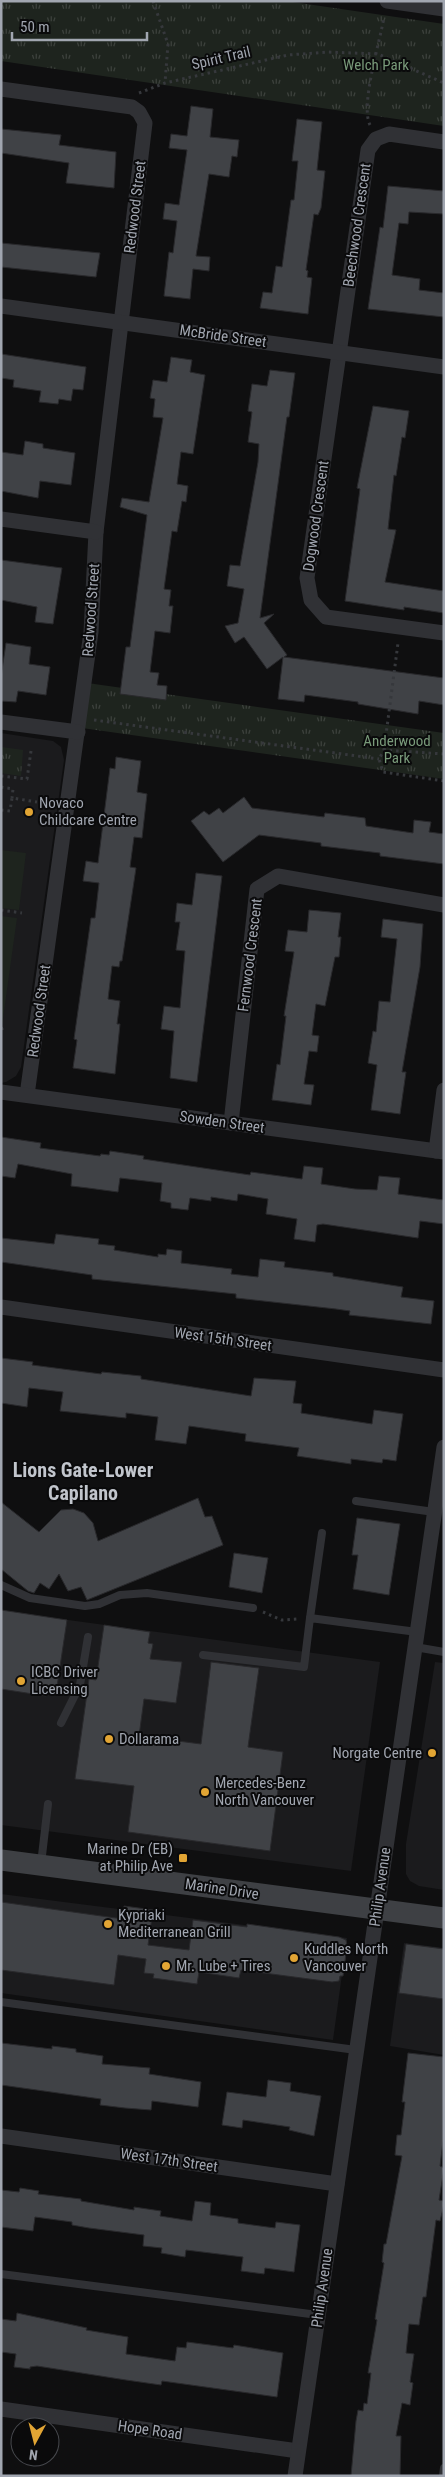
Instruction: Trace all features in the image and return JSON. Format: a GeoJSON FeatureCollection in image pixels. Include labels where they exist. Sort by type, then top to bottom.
{"type":"FeatureCollection","features":[{"type":"Feature","properties":{"kind":"main road","name":"Marine Drive"},"geometry":{"type":"LineString","coordinates":[[1,1860],[444,1918]]}},
{"type":"Feature","properties":{"kind":"street"},"geometry":{"type":"LineString","coordinates":[[387,1],[444,9]]}},
{"type":"Feature","properties":{"kind":"street","name":"Redwood Street"},"geometry":{"type":"LineString","coordinates":[[1,89],[132,107],[139,112],[145,123],[96,532],[91,632],[27,1095]]}},
{"type":"Feature","properties":{"kind":"street"},"geometry":{"type":"LineString","coordinates":[[376,139],[389,134],[444,142]]}},
{"type":"Feature","properties":{"kind":"street","name":"Beechwood Crescent"},"geometry":{"type":"LineString","coordinates":[[340,352],[368,150],[376,139]]}},
{"type":"Feature","properties":{"kind":"street","name":"McBride Street"},"geometry":{"type":"LineString","coordinates":[[1,306],[444,366]]}},
{"type":"Feature","properties":{"kind":"street","name":"Dogwood Crescent"},"geometry":{"type":"LineString","coordinates":[[340,352],[307,578],[311,600],[326,617],[444,633]]}},
{"type":"Feature","properties":{"kind":"street"},"geometry":{"type":"LineString","coordinates":[[1,519],[96,532]]}},
{"type":"Feature","properties":{"kind":"street"},"geometry":{"type":"LineString","coordinates":[[1,722],[78,732]]}},
{"type":"Feature","properties":{"kind":"street","name":"Fernwood Crescent"},"geometry":{"type":"LineString","coordinates":[[231,1123],[258,889],[278,876],[444,905]]}},
{"type":"Feature","properties":{"kind":"street"},"geometry":{"type":"LineString","coordinates":[[440,1151],[444,1090]]}},
{"type":"Feature","properties":{"kind":"street","name":"Sowden Street"},"geometry":{"type":"LineString","coordinates":[[1,1092],[440,1151]]}},
{"type":"Feature","properties":{"kind":"street","name":"West 15th Street"},"geometry":{"type":"LineString","coordinates":[[1,1308],[444,1370]]}},
{"type":"Feature","properties":{"kind":"street","name":"Philip Avenue"},"geometry":{"type":"LineString","coordinates":[[295,2476],[444,1447]]}},
{"type":"Feature","properties":{"kind":"street","name":"West 17th Street"},"geometry":{"type":"LineString","coordinates":[[1,2136],[337,2184]]}},
{"type":"Feature","properties":{"kind":"street","name":"Hope Road"},"geometry":{"type":"LineString","coordinates":[[1,2409],[298,2450]]}},
{"type":"Feature","properties":{"kind":"lane"},"geometry":{"type":"LineString","coordinates":[[356,1501],[434,1512]]}},
{"type":"Feature","properties":{"kind":"lane"},"geometry":{"type":"LineString","coordinates":[[204,1655],[304,1668],[322,1533]]}},
{"type":"Feature","properties":{"kind":"lane"},"geometry":{"type":"LineString","coordinates":[[1,1585],[30,1598],[85,1606],[99,1604],[120,1595],[147,1593],[253,1608]]}},
{"type":"Feature","properties":{"kind":"lane"},"geometry":{"type":"LineString","coordinates":[[310,1618],[417,1632]]}},
{"type":"Feature","properties":{"kind":"lane"},"geometry":{"type":"LineString","coordinates":[[60,1723],[80,1685],[88,1637]]}},
{"type":"Feature","properties":{"kind":"lane"},"geometry":{"type":"LineString","coordinates":[[415,1647],[444,1652]]}},
{"type":"Feature","properties":{"kind":"lane"},"geometry":{"type":"LineString","coordinates":[[40,1865],[48,1804]]}},
{"type":"Feature","properties":{"kind":"lane"},"geometry":{"type":"LineString","coordinates":[[1,2002],[356,2050]]}},
{"type":"Feature","properties":{"kind":"lane"},"geometry":{"type":"LineString","coordinates":[[1,2274],[318,2315]]}},
{"type":"Feature","properties":{"kind":"lane"},"geometry":{"type":"LineString","coordinates":[[443,2476],[444,2468]]}},
{"type":"Feature","properties":{"kind":"path"},"geometry":{"type":"LineString","coordinates":[[154,1],[168,44],[164,83]]}},
{"type":"Feature","properties":{"kind":"path"},"geometry":{"type":"LineString","coordinates":[[376,139],[366,117],[369,84],[378,54],[387,1]]}},
{"type":"Feature","properties":{"kind":"path","name":"Spirit Trail"},"geometry":{"type":"LineString","coordinates":[[132,92],[140,93],[164,83],[288,55],[328,52],[378,54],[444,84]]}},
{"type":"Feature","properties":{"kind":"path"},"geometry":{"type":"LineString","coordinates":[[398,627],[384,750],[379,759],[383,772],[444,781]]}},
{"type":"Feature","properties":{"kind":"path"},"geometry":{"type":"LineString","coordinates":[[91,720],[379,759]]}},
{"type":"Feature","properties":{"kind":"path"},"geometry":{"type":"LineString","coordinates":[[384,750],[444,754]]}},
{"type":"Feature","properties":{"kind":"path"},"geometry":{"type":"LineString","coordinates":[[1,776],[27,779],[31,751]]}},
{"type":"Feature","properties":{"kind":"path"},"geometry":{"type":"LineString","coordinates":[[1,787],[13,789],[10,811],[1,810]]}},
{"type":"Feature","properties":{"kind":"path"},"geometry":{"type":"LineString","coordinates":[[12,798],[37,802]]}},
{"type":"Feature","properties":{"kind":"path"},"geometry":{"type":"LineString","coordinates":[[1,910],[22,913]]}},
{"type":"Feature","properties":{"kind":"path"},"geometry":{"type":"LineString","coordinates":[[1,1029],[6,1027]]}},
{"type":"Feature","properties":{"kind":"path"},"geometry":{"type":"LineString","coordinates":[[253,1608],[282,1620],[310,1618]]}},
{"type":"Feature","properties":{"kind":"shaded area"},"geometry":{"type":"Polygon","coordinates":[[[1,733],[53,741],[61,747],[64,760],[21,1067],[16,1076],[1,1083],[1,733]]]}},
{"type":"Feature","properties":{"kind":"shaded area"},"geometry":{"type":"Polygon","coordinates":[[[1,1611],[380,1662],[351,1871],[1,1825],[1,1611]]]}},
{"type":"Feature","properties":{"kind":"shaded area","name":"Norgate Centre"},"geometry":{"type":"Polygon","coordinates":[[[435,1662],[444,1663],[444,1890],[419,1886],[410,1881],[406,1874],[406,1844],[435,1662]]]}},
{"type":"Feature","properties":{"kind":"shaded area"},"geometry":{"type":"Polygon","coordinates":[[[1,1894],[347,1938],[333,2040],[1,1993],[1,1894]]]}},
{"type":"Feature","properties":{"kind":"shaded area"},"geometry":{"type":"Polygon","coordinates":[[[404,1943],[444,1948],[444,2055],[390,2046],[404,1943]]]}},
{"type":"Feature","properties":{"kind":"green space","name":"Welch Park"},"geometry":{"type":"Polygon","coordinates":[[[1,1],[286,1],[444,24],[444,126],[1,61],[1,1]]]}},
{"type":"Feature","properties":{"kind":"green space","name":"Anderwood Park"},"geometry":{"type":"Polygon","coordinates":[[[87,683],[444,733],[444,779],[82,728],[87,683]]]}},
{"type":"Feature","properties":{"kind":"green space"},"geometry":{"type":"Polygon","coordinates":[[[1,747],[23,750],[21,776],[1,773],[1,747]]]}},
{"type":"Feature","properties":{"kind":"green space"},"geometry":{"type":"Polygon","coordinates":[[[1,850],[26,853],[19,910],[1,908],[1,850]]]}},
{"type":"Feature","properties":{"kind":"green space"},"geometry":{"type":"Polygon","coordinates":[[[1,916],[17,918],[1,1033],[1,916]]]}},
{"type":"Feature","properties":{"kind":"building"},"geometry":{"type":"Polygon","coordinates":[[[191,106],[213,109],[210,137],[239,140],[237,157],[232,156],[229,177],[209,174],[196,256],[210,257],[209,271],[193,269],[190,299],[164,296],[169,252],[173,253],[177,221],[163,219],[165,203],[179,205],[187,150],[169,148],[171,134],[187,136],[191,106]]]}},
{"type":"Feature","properties":{"kind":"building"},"geometry":{"type":"Polygon","coordinates":[[[297,119],[322,122],[317,170],[325,171],[321,208],[318,215],[314,214],[306,270],[308,271],[307,277],[312,278],[308,314],[260,308],[263,292],[272,293],[276,266],[282,267],[291,200],[294,200],[298,161],[292,161],[297,119]]]}},
{"type":"Feature","properties":{"kind":"building"},"geometry":{"type":"Polygon","coordinates":[[[1,129],[61,135],[59,145],[116,152],[114,188],[66,183],[69,163],[1,153],[1,129]]]}},
{"type":"Feature","properties":{"kind":"building"},"geometry":{"type":"Polygon","coordinates":[[[388,186],[444,191],[444,214],[409,212],[408,224],[399,223],[392,275],[420,279],[419,290],[444,293],[444,317],[368,309],[380,227],[383,228],[388,186]]]}},
{"type":"Feature","properties":{"kind":"building"},"geometry":{"type":"Polygon","coordinates":[[[1,243],[100,253],[96,277],[1,267],[1,243]]]}},
{"type":"Feature","properties":{"kind":"building"},"geometry":{"type":"Polygon","coordinates":[[[1,354],[86,367],[83,390],[73,389],[71,401],[59,399],[58,404],[39,402],[41,391],[13,387],[14,380],[1,378],[1,354]]]}},
{"type":"Feature","properties":{"kind":"building"},"geometry":{"type":"Polygon","coordinates":[[[171,357],[192,360],[190,372],[205,375],[193,454],[181,452],[177,484],[188,486],[186,502],[182,501],[177,532],[172,531],[164,589],[171,590],[169,606],[173,606],[170,633],[155,631],[150,672],[159,673],[157,685],[167,686],[166,700],[120,694],[126,647],[130,647],[147,515],[120,507],[122,498],[149,502],[163,418],[153,417],[155,399],[150,398],[153,380],[167,382],[171,357]]]}},
{"type":"Feature","properties":{"kind":"building"},"geometry":{"type":"Polygon","coordinates":[[[270,370],[295,373],[289,417],[287,417],[260,618],[274,614],[264,623],[287,655],[284,657],[444,678],[444,705],[419,701],[418,714],[358,704],[358,702],[305,695],[304,702],[278,699],[283,657],[267,669],[244,637],[235,643],[225,626],[238,623],[244,589],[227,586],[230,565],[240,566],[258,462],[259,444],[248,442],[252,412],[248,411],[252,384],[267,386],[270,370]]]}},
{"type":"Feature","properties":{"kind":"building"},"geometry":{"type":"Polygon","coordinates":[[[373,406],[409,411],[405,438],[402,437],[396,476],[394,475],[388,529],[396,530],[385,582],[444,591],[444,613],[404,607],[404,610],[345,601],[360,489],[357,488],[373,406]]]}},
{"type":"Feature","properties":{"kind":"building"},"geometry":{"type":"Polygon","coordinates":[[[25,441],[43,444],[43,448],[75,453],[71,485],[40,481],[38,498],[1,491],[1,452],[23,455],[25,441]]]}},
{"type":"Feature","properties":{"kind":"building"},"geometry":{"type":"Polygon","coordinates":[[[1,560],[62,568],[53,624],[35,622],[37,607],[1,600],[1,560]]]}},
{"type":"Feature","properties":{"kind":"building"},"geometry":{"type":"Polygon","coordinates":[[[6,643],[31,647],[29,664],[50,667],[46,695],[18,691],[16,702],[1,701],[1,677],[6,643]]]}},
{"type":"Feature","properties":{"kind":"building"},"geometry":{"type":"Polygon","coordinates":[[[116,757],[141,761],[137,792],[147,794],[142,838],[134,837],[130,867],[136,868],[122,961],[120,961],[119,967],[112,966],[108,999],[120,1001],[117,1024],[120,1024],[115,1074],[73,1068],[77,1040],[74,1039],[91,918],[95,918],[99,883],[83,881],[86,861],[98,863],[110,768],[115,769],[116,757]]]}},
{"type":"Feature","properties":{"kind":"building"},"geometry":{"type":"Polygon","coordinates":[[[244,797],[252,808],[324,817],[325,813],[365,818],[366,826],[413,833],[414,820],[431,822],[429,832],[444,834],[444,864],[380,856],[380,853],[321,846],[321,843],[259,835],[223,862],[191,821],[204,811],[209,815],[219,808],[223,813],[244,797]]]}},
{"type":"Feature","properties":{"kind":"building"},"geometry":{"type":"Polygon","coordinates":[[[196,873],[222,876],[197,1082],[170,1078],[174,1031],[161,1029],[164,1006],[180,1008],[185,951],[176,950],[180,922],[175,922],[177,903],[192,905],[196,873]]]}},
{"type":"Feature","properties":{"kind":"building"},"geometry":{"type":"Polygon","coordinates":[[[309,910],[341,913],[338,937],[341,937],[339,957],[335,957],[325,1006],[316,1004],[312,1035],[319,1036],[317,1052],[309,1051],[304,1084],[314,1085],[311,1105],[272,1100],[277,1064],[280,1065],[286,1016],[284,1016],[294,952],[285,951],[288,930],[307,932],[309,910]]]}},
{"type":"Feature","properties":{"kind":"building"},"geometry":{"type":"Polygon","coordinates":[[[383,919],[423,924],[420,967],[402,1072],[406,1072],[400,1114],[371,1110],[377,1065],[368,1063],[373,1031],[376,1032],[379,1001],[390,1002],[397,939],[381,937],[383,919]]]}},
{"type":"Feature","properties":{"kind":"building"},"geometry":{"type":"Polygon","coordinates":[[[1,1137],[41,1143],[40,1148],[100,1156],[101,1154],[109,1155],[110,1151],[144,1156],[143,1159],[250,1175],[251,1172],[302,1179],[304,1166],[323,1168],[321,1184],[355,1189],[377,1190],[379,1176],[400,1178],[398,1194],[444,1200],[444,1224],[420,1221],[418,1238],[323,1224],[317,1225],[315,1242],[294,1239],[297,1219],[266,1214],[268,1199],[238,1194],[237,1201],[211,1197],[211,1201],[190,1198],[188,1210],[171,1208],[171,1203],[160,1201],[162,1183],[120,1178],[118,1192],[71,1186],[72,1174],[18,1164],[15,1178],[1,1176],[1,1137]]]}},
{"type":"Feature","properties":{"kind":"building"},"geometry":{"type":"Polygon","coordinates":[[[56,1234],[99,1239],[98,1244],[115,1246],[114,1250],[158,1257],[158,1254],[166,1255],[167,1249],[182,1251],[181,1263],[232,1269],[231,1274],[258,1277],[260,1259],[285,1262],[284,1267],[333,1273],[333,1276],[403,1287],[401,1297],[434,1301],[431,1324],[349,1315],[350,1311],[336,1309],[236,1298],[236,1294],[92,1279],[92,1275],[1,1262],[1,1238],[54,1244],[56,1234]]]}},
{"type":"Feature","properties":{"kind":"building"},"geometry":{"type":"Polygon","coordinates":[[[1,1358],[33,1362],[32,1365],[101,1374],[102,1372],[141,1376],[141,1379],[251,1396],[254,1378],[296,1381],[293,1403],[302,1404],[301,1413],[372,1424],[374,1410],[403,1414],[396,1461],[383,1459],[382,1463],[351,1459],[351,1464],[297,1456],[299,1448],[245,1441],[246,1434],[189,1426],[186,1444],[155,1440],[158,1417],[126,1413],[126,1418],[60,1411],[63,1392],[29,1388],[27,1407],[1,1403],[1,1358]]]}},
{"type":"Feature","properties":{"kind":"building"},"geometry":{"type":"Polygon","coordinates":[[[198,1498],[205,1517],[212,1516],[223,1545],[87,1600],[81,1587],[68,1591],[59,1574],[49,1589],[40,1583],[34,1593],[28,1591],[1,1569],[1,1502],[39,1532],[61,1510],[73,1509],[84,1513],[93,1523],[98,1541],[198,1498]]]}},
{"type":"Feature","properties":{"kind":"building"},"geometry":{"type":"Polygon","coordinates":[[[357,1518],[400,1524],[389,1595],[353,1589],[358,1555],[352,1555],[357,1518]]]}},
{"type":"Feature","properties":{"kind":"building"},"geometry":{"type":"Polygon","coordinates":[[[234,1553],[268,1558],[262,1593],[229,1587],[234,1553]]]}},
{"type":"Feature","properties":{"kind":"building"},"geometry":{"type":"Polygon","coordinates":[[[1,1610],[67,1620],[56,1693],[47,1691],[46,1696],[1,1689],[1,1610]]]}},
{"type":"Feature","properties":{"kind":"building","name":"Mercedes-Benz North Vancouver"},"geometry":{"type":"Polygon","coordinates":[[[104,1625],[150,1632],[148,1643],[153,1644],[150,1659],[182,1662],[176,1703],[144,1699],[139,1736],[201,1744],[211,1662],[259,1668],[248,1747],[283,1752],[270,1851],[128,1832],[134,1786],[75,1779],[89,1679],[96,1680],[104,1625]]]}},
{"type":"Feature","properties":{"kind":"building"},"geometry":{"type":"Polygon","coordinates":[[[1,1902],[123,1919],[124,1906],[153,1910],[148,1945],[189,1950],[193,1920],[247,1927],[247,1924],[339,1937],[346,1940],[347,1946],[343,1976],[340,1976],[339,1981],[332,1982],[241,1970],[239,1978],[199,1972],[197,1984],[153,1978],[154,1974],[144,1973],[146,1959],[118,1955],[114,1985],[1,1970],[1,1902]]]}},
{"type":"Feature","properties":{"kind":"building"},"geometry":{"type":"Polygon","coordinates":[[[406,1944],[444,1949],[444,1999],[399,1993],[406,1944]]]}},
{"type":"Feature","properties":{"kind":"building"},"geometry":{"type":"Polygon","coordinates":[[[1,2043],[52,2049],[52,2046],[76,2049],[76,2052],[103,2056],[102,2064],[150,2068],[149,2074],[201,2082],[198,2107],[152,2101],[151,2110],[125,2108],[100,2105],[101,2099],[1,2085],[1,2043]]]}},
{"type":"Feature","properties":{"kind":"building"},"geometry":{"type":"Polygon","coordinates":[[[408,2053],[444,2057],[443,2141],[440,2166],[444,2168],[439,2200],[444,2201],[444,2204],[440,2221],[436,2220],[426,2297],[423,2297],[419,2325],[409,2324],[406,2353],[414,2354],[410,2382],[413,2383],[410,2405],[402,2403],[396,2436],[401,2436],[400,2476],[351,2476],[358,2410],[363,2411],[364,2403],[367,2404],[371,2373],[368,2373],[377,2320],[375,2319],[384,2263],[382,2262],[384,2244],[386,2244],[402,2156],[395,2155],[397,2135],[401,2135],[405,2102],[402,2102],[408,2053]]]}},
{"type":"Feature","properties":{"kind":"building"},"geometry":{"type":"Polygon","coordinates":[[[268,2080],[291,2083],[290,2091],[321,2096],[314,2136],[289,2130],[290,2127],[243,2120],[242,2128],[222,2125],[227,2092],[266,2097],[268,2080]]]}},
{"type":"Feature","properties":{"kind":"building"},"geometry":{"type":"Polygon","coordinates":[[[20,2188],[39,2191],[38,2194],[81,2199],[81,2201],[134,2210],[134,2207],[161,2211],[160,2216],[192,2221],[195,2201],[211,2203],[210,2215],[238,2219],[238,2223],[275,2228],[276,2222],[300,2225],[294,2272],[265,2268],[264,2274],[241,2271],[243,2257],[186,2250],[185,2257],[161,2253],[162,2248],[143,2246],[144,2235],[72,2225],[72,2222],[35,2217],[33,2231],[1,2227],[1,2190],[19,2192],[20,2188]]]}},
{"type":"Feature","properties":{"kind":"building"},"geometry":{"type":"Polygon","coordinates":[[[17,2313],[87,2328],[86,2330],[128,2337],[126,2354],[175,2361],[177,2347],[186,2348],[187,2342],[233,2348],[234,2345],[283,2353],[277,2397],[162,2381],[161,2385],[37,2366],[30,2367],[30,2369],[14,2367],[16,2354],[1,2352],[1,2319],[16,2321],[17,2313]]]}},
{"type":"Feature","properties":{"kind":"place","name":"Novaco Childcare Centre"},"geometry":{"type":"Point","coordinates":[29,812]}},
{"type":"Feature","properties":{"kind":"place","name":"ICBC Driver Licensing"},"geometry":{"type":"Point","coordinates":[21,1681]}},
{"type":"Feature","properties":{"kind":"place","name":"Dollarama"},"geometry":{"type":"Point","coordinates":[109,1739]}},
{"type":"Feature","properties":{"kind":"place","name":"Norgate Centre"},"geometry":{"type":"Point","coordinates":[432,1753]}},
{"type":"Feature","properties":{"kind":"place","name":"Mercedes-Benz North Vancouver"},"geometry":{"type":"Point","coordinates":[205,1792]}},
{"type":"Feature","properties":{"kind":"place","name":"Marine Dr (EB) at Philip Ave"},"geometry":{"type":"Point","coordinates":[183,1858]}},
{"type":"Feature","properties":{"kind":"place","name":"Kypriaki Mediterranean Grill"},"geometry":{"type":"Point","coordinates":[108,1924]}},
{"type":"Feature","properties":{"kind":"place","name":"Kuddles North Vancouver"},"geometry":{"type":"Point","coordinates":[294,1958]}},
{"type":"Feature","properties":{"kind":"place","name":"Mr. Lube + Tires"},"geometry":{"type":"Point","coordinates":[166,1966]}},
{"type":"Feature","properties":{"kind":"district","name":"Lions Gate-Lower Capilano"},"geometry":{"type":"Point","coordinates":[83,1482]}}]}
